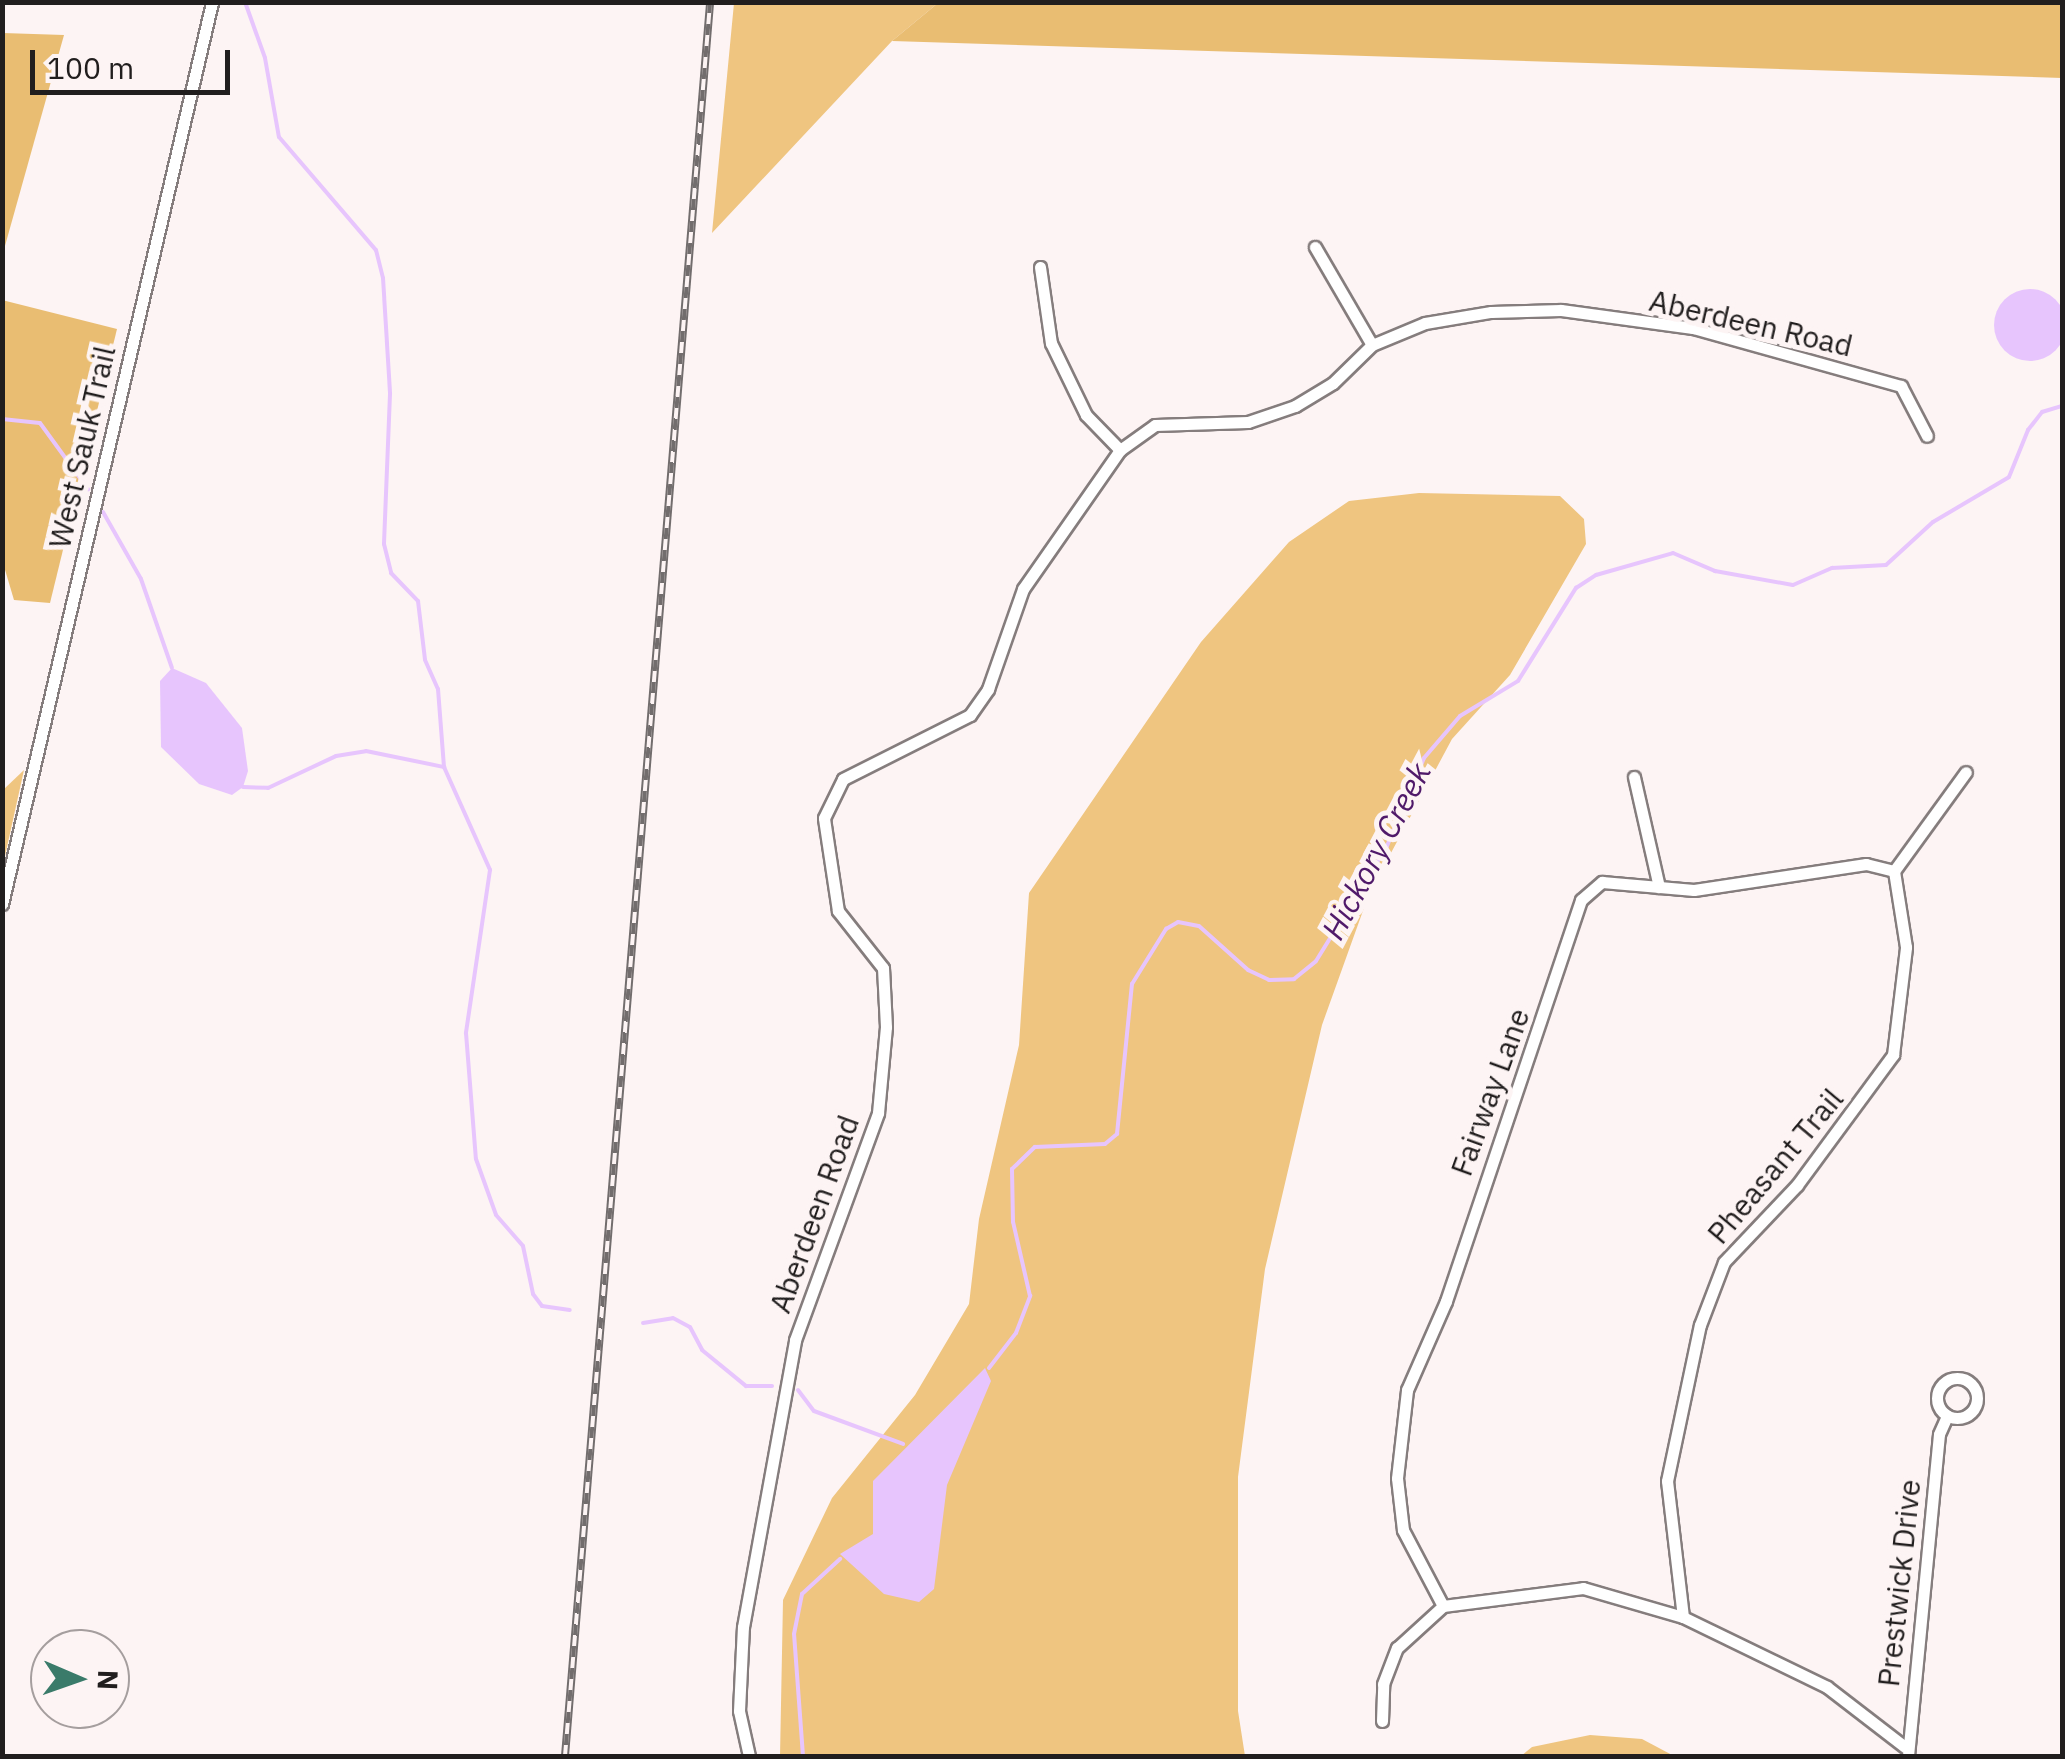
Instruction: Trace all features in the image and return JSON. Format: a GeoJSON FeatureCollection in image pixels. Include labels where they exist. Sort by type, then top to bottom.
{"type":"FeatureCollection","features":[{"type":"Feature","properties":{"kind":"street","name":"West Sauk Trail"},"geometry":{"type":"LineString","coordinates":[[2,904],[212,2]]}},
{"type":"Feature","properties":{"kind":"street"},"geometry":{"type":"LineString","coordinates":[[1314,247],[1372,345]]}},
{"type":"Feature","properties":{"kind":"street"},"geometry":{"type":"LineString","coordinates":[[1040,266],[1051,343],[1086,415],[1120,450]]}},
{"type":"Feature","properties":{"kind":"street","name":"Aberdeen Road"},"geometry":{"type":"LineString","coordinates":[[749,1756],[739,1711],[743,1627],[795,1340],[878,1114],[886,1026],[883,968],[838,911],[824,818],[843,779],[970,716],[988,689],[1023,589],[1120,450],[1155,425],[1248,422],[1295,406],[1332,383],[1372,345],[1425,323],[1492,312],[1561,310],[1693,328],[1901,386],[1927,436]]}},
{"type":"Feature","properties":{"kind":"street"},"geometry":{"type":"LineString","coordinates":[[1894,870],[1966,772]]}},
{"type":"Feature","properties":{"kind":"street"},"geometry":{"type":"LineString","coordinates":[[1634,777],[1659,887]]}},
{"type":"Feature","properties":{"kind":"street","name":"Fairway Lane"},"geometry":{"type":"LineString","coordinates":[[1443,1606],[1403,1530],[1397,1478],[1407,1390],[1446,1301],[1527,1051],[1547,1012],[1567,927],[1581,900],[1602,882],[1694,890],[1866,864],[1894,870]]}},
{"type":"Feature","properties":{"kind":"street","name":"Pheasant Trail"},"geometry":{"type":"LineString","coordinates":[[1682,1617],[1667,1481],[1700,1325],[1724,1262],[1809,1170],[1893,1055],[1906,947],[1894,870]]}},
{"type":"Feature","properties":{"kind":"street","name":"Prestwick Drive"},"geometry":{"type":"LineString","coordinates":[[1906,1752],[1934,1521],[1938,1434],[1947,1416]]}},
{"type":"Feature","properties":{"kind":"street"},"geometry":{"type":"LineString","coordinates":[[1382,1721],[1383,1684],[1398,1648],[1443,1606],[1583,1588],[1682,1617],[1826,1687],[1906,1752]]}},
{"type":"Feature","properties":{"kind":"shaded area"},"geometry":{"type":"Polygon","coordinates":[[[734,3],[938,3],[892,41],[712,233],[734,3]]]}},
{"type":"Feature","properties":{"kind":"shaded area"},"geometry":{"type":"Polygon","coordinates":[[[938,3],[2062,3],[2062,78],[892,41],[938,3]]]}},
{"type":"Feature","properties":{"kind":"shaded area"},"geometry":{"type":"Polygon","coordinates":[[[2,33],[64,35],[3,253],[2,33]]]}},
{"type":"Feature","properties":{"kind":"shaded area"},"geometry":{"type":"Polygon","coordinates":[[[2030,289],[2044,291],[2056,299],[2064,311],[2064,339],[2056,351],[2044,359],[2030,361],[2016,359],[2004,351],[1996,339],[1994,325],[1996,311],[2004,299],[2016,291],[2030,289]]]}},
{"type":"Feature","properties":{"kind":"shaded area"},"geometry":{"type":"Polygon","coordinates":[[[2,300],[117,329],[50,603],[14,600],[3,563],[2,300]]]}},
{"type":"Feature","properties":{"kind":"shaded area"},"geometry":{"type":"Polygon","coordinates":[[[1419,493],[1560,496],[1584,519],[1586,544],[1510,675],[1452,739],[1369,894],[1322,1025],[1265,1269],[1238,1477],[1238,1711],[1245,1756],[780,1756],[783,1600],[832,1498],[915,1395],[969,1304],[979,1219],[1019,1045],[1029,893],[1201,642],[1289,542],[1349,501],[1419,493]]]}},
{"type":"Feature","properties":{"kind":"shaded area"},"geometry":{"type":"Polygon","coordinates":[[[172,668],[206,683],[242,728],[248,771],[243,787],[232,795],[199,784],[161,747],[160,681],[172,668]]]}},
{"type":"Feature","properties":{"kind":"shaded area"},"geometry":{"type":"Polygon","coordinates":[[[24,770],[3,865],[3,790],[24,770]]]}},
{"type":"Feature","properties":{"kind":"shaded area"},"geometry":{"type":"Polygon","coordinates":[[[985,1368],[991,1381],[947,1485],[934,1589],[919,1602],[884,1594],[840,1554],[873,1534],[873,1481],[985,1368]]]}},
{"type":"Feature","properties":{"kind":"shaded area"},"geometry":{"type":"Polygon","coordinates":[[[1590,1735],[1642,1739],[1674,1756],[1521,1756],[1532,1747],[1590,1735]]]}},
{"type":"Feature","properties":{"kind":"waterway"},"geometry":{"type":"LineString","coordinates":[[245,2],[265,58],[279,137],[376,250],[383,278],[390,394],[384,544],[391,573],[418,601],[425,660],[438,689],[444,767],[490,870],[466,1033],[476,1159],[496,1215],[523,1246],[533,1294],[542,1306],[570,1310]]}},
{"type":"Feature","properties":{"kind":"waterway","name":"Hickory Creek"},"geometry":{"type":"LineString","coordinates":[[989,1368],[1016,1333],[1030,1296],[1013,1222],[1012,1169],[1035,1147],[1105,1144],[1117,1134],[1132,984],[1166,929],[1178,922],[1199,926],[1248,970],[1269,980],[1294,979],[1316,961],[1387,846],[1424,758],[1460,716],[1518,681],[1576,588],[1596,575],[1673,553],[1715,571],[1793,585],[1832,568],[1886,565],[1933,522],[2009,477],[2028,430],[2042,412],[2062,406]]}},
{"type":"Feature","properties":{"kind":"waterway"},"geometry":{"type":"LineString","coordinates":[[2,419],[40,423],[88,489]]}},
{"type":"Feature","properties":{"kind":"waterway"},"geometry":{"type":"LineString","coordinates":[[103,512],[141,579],[172,668]]}},
{"type":"Feature","properties":{"kind":"waterway"},"geometry":{"type":"LineString","coordinates":[[243,787],[268,788],[336,756],[366,751],[444,767]]}},
{"type":"Feature","properties":{"kind":"waterway"},"geometry":{"type":"LineString","coordinates":[[643,1323],[673,1318],[690,1327],[702,1350],[746,1386],[772,1386]]}},
{"type":"Feature","properties":{"kind":"waterway"},"geometry":{"type":"LineString","coordinates":[[798,1390],[814,1411],[903,1444]]}},
{"type":"Feature","properties":{"kind":"waterway","name":"Hickory Creek"},"geometry":{"type":"LineString","coordinates":[[803,1756],[794,1634],[802,1594],[840,1559]]}},
{"type":"Feature","properties":{"kind":"railway"},"geometry":{"type":"LineString","coordinates":[[565,1756],[710,2]]}}]}
